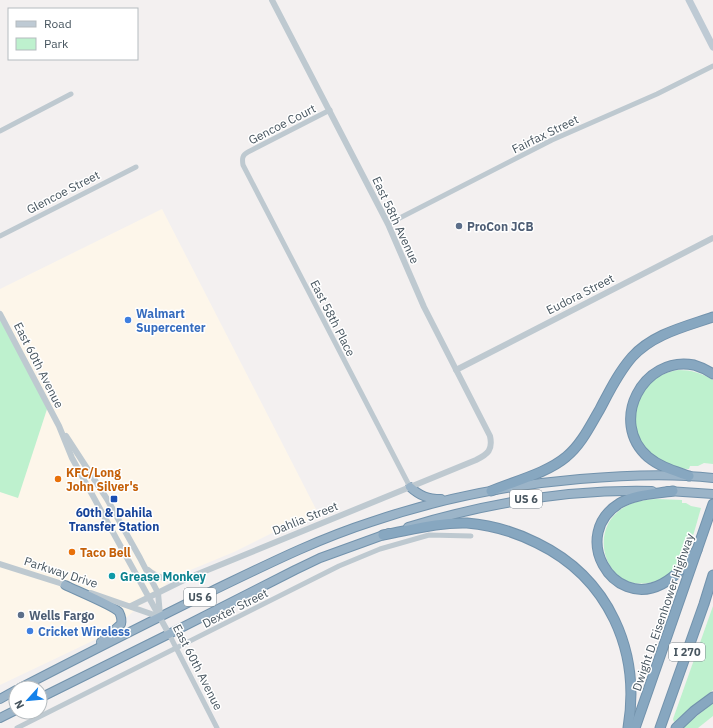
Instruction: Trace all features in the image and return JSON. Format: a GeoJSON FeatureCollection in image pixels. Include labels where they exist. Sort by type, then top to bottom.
{"type":"FeatureCollection","features":[{"type":"Feature","properties":{"kind":"highway"},"geometry":{"type":"LineString","coordinates":[[491,491],[543,470],[567,456],[582,438],[626,364],[644,346],[674,330],[713,317]]}},
{"type":"Feature","properties":{"kind":"highway"},"geometry":{"type":"LineString","coordinates":[[689,476],[660,465],[643,452],[632,432],[631,409],[634,399],[642,385],[657,372],[667,367],[680,364],[692,365],[704,368],[713,374]]}},
{"type":"Feature","properties":{"kind":"highway","name":"US 6"},"geometry":{"type":"LineString","coordinates":[[35,680],[84,654],[286,555],[316,542],[377,520],[458,498],[491,491],[554,482],[611,476],[689,476],[713,478]]}},
{"type":"Feature","properties":{"kind":"highway"},"geometry":{"type":"LineString","coordinates":[[410,488],[422,497],[429,499],[458,498]]}},
{"type":"Feature","properties":{"kind":"highway","name":"US 6"},"geometry":{"type":"LineString","coordinates":[[48,694],[320,558],[426,521],[518,500],[558,495],[605,491],[673,491],[713,494]]}},
{"type":"Feature","properties":{"kind":"highway"},"geometry":{"type":"LineString","coordinates":[[673,491],[635,497],[626,500],[608,513],[599,527],[597,535],[597,552],[601,562],[607,572],[615,580],[624,585],[642,589],[652,588],[662,584],[680,571],[697,550]]}},
{"type":"Feature","properties":{"kind":"highway","name":"Dwight D. Eisenhower Highway"},"geometry":{"type":"LineString","coordinates":[[635,728],[713,504]]}},
{"type":"Feature","properties":{"kind":"highway"},"geometry":{"type":"LineString","coordinates":[[383,535],[448,524],[466,523],[483,525],[513,532],[528,538],[568,562],[584,576],[605,603],[622,638],[628,659],[631,681],[632,696],[628,728]]}},
{"type":"Feature","properties":{"kind":"highway","name":"I 270"},"geometry":{"type":"LineString","coordinates":[[660,728],[713,575]]}},
{"type":"Feature","properties":{"kind":"highway"},"geometry":{"type":"LineString","coordinates":[[65,585],[111,607],[121,616],[119,627],[84,654]]}},
{"type":"Feature","properties":{"kind":"highway"},"geometry":{"type":"LineString","coordinates":[[676,728],[689,715],[713,696]]}},
{"type":"Feature","properties":{"kind":"main road"},"geometry":{"type":"LineString","coordinates":[[689,0],[713,47]]}},
{"type":"Feature","properties":{"kind":"street","name":"East 58th Avenue"},"geometry":{"type":"LineString","coordinates":[[272,0],[388,224],[424,307],[490,436],[491,443],[488,452]]}},
{"type":"Feature","properties":{"kind":"street","name":"Fairfax Street"},"geometry":{"type":"LineString","coordinates":[[388,224],[552,140],[658,94],[713,66]]}},
{"type":"Feature","properties":{"kind":"street"},"geometry":{"type":"LineString","coordinates":[[0,130],[71,94]]}},
{"type":"Feature","properties":{"kind":"street","name":"Gencoe Court"},"geometry":{"type":"LineString","coordinates":[[243,156],[330,110]]}},
{"type":"Feature","properties":{"kind":"street","name":"East 58th Place"},"geometry":{"type":"LineString","coordinates":[[243,156],[243,165],[410,488]]}},
{"type":"Feature","properties":{"kind":"street","name":"Glencoe Street"},"geometry":{"type":"LineString","coordinates":[[0,236],[136,167]]}},
{"type":"Feature","properties":{"kind":"street","name":"Eudora Street"},"geometry":{"type":"LineString","coordinates":[[456,370],[713,238]]}},
{"type":"Feature","properties":{"kind":"street","name":"East 60th Avenue"},"geometry":{"type":"LineString","coordinates":[[0,314],[59,426],[72,458],[160,617],[217,728]]}},
{"type":"Feature","properties":{"kind":"street","name":"East 60th Avenue"},"geometry":{"type":"LineString","coordinates":[[59,426],[107,498],[146,568],[158,593],[160,617]]}},
{"type":"Feature","properties":{"kind":"street","name":"Dahlia Street"},"geometry":{"type":"LineString","coordinates":[[131,606],[188,578],[410,488],[476,460],[488,452]]}},
{"type":"Feature","properties":{"kind":"street","name":"Dexter Street"},"geometry":{"type":"LineString","coordinates":[[17,728],[177,649],[339,566],[380,549],[429,535],[471,536]]}},
{"type":"Feature","properties":{"kind":"street","name":"Parkway Drive"},"geometry":{"type":"LineString","coordinates":[[0,564],[131,606],[160,617]]}},
{"type":"Feature","properties":{"kind":"street"},"geometry":{"type":"LineString","coordinates":[[146,568],[161,578],[188,578]]}},
{"type":"Feature","properties":{"kind":"shaded area"},"geometry":{"type":"Polygon","coordinates":[[[162,209],[320,517],[276,531],[234,552],[176,576],[105,635],[0,685],[0,492],[18,497],[48,406],[0,309],[0,289],[162,209]]]}},
{"type":"Feature","properties":{"kind":"green space"},"geometry":{"type":"Polygon","coordinates":[[[0,314],[48,406],[18,498],[0,492],[0,314]]]}},
{"type":"Feature","properties":{"kind":"green space"},"geometry":{"type":"Polygon","coordinates":[[[678,370],[696,372],[713,380],[713,464],[704,463],[698,466],[690,466],[689,469],[667,465],[651,455],[640,440],[635,423],[636,406],[643,390],[657,377],[678,370]]]}},
{"type":"Feature","properties":{"kind":"green space"},"geometry":{"type":"Polygon","coordinates":[[[657,499],[682,500],[682,503],[701,508],[685,556],[676,570],[659,580],[633,583],[619,576],[608,563],[604,547],[606,530],[614,515],[631,504],[657,499]]]}},
{"type":"Feature","properties":{"kind":"green space"},"geometry":{"type":"Polygon","coordinates":[[[713,606],[713,690],[674,722],[673,719],[713,606]]]}},
{"type":"Feature","properties":{"kind":"green space"},"geometry":{"type":"Polygon","coordinates":[[[713,703],[713,716],[698,728],[682,728],[713,703]]]}},
{"type":"Feature","properties":{"kind":"place","name":"ProCon JCB"},"geometry":{"type":"Point","coordinates":[459,226]}},
{"type":"Feature","properties":{"kind":"place","name":"Walmart Supercenter"},"geometry":{"type":"Point","coordinates":[128,320]}},
{"type":"Feature","properties":{"kind":"place","name":"KFC/Long John Silver's"},"geometry":{"type":"Point","coordinates":[58,479]}},
{"type":"Feature","properties":{"kind":"place","name":"60th & Dahila Transfer Station"},"geometry":{"type":"Point","coordinates":[114,499]}},
{"type":"Feature","properties":{"kind":"place","name":"Taco Bell"},"geometry":{"type":"Point","coordinates":[72,552]}},
{"type":"Feature","properties":{"kind":"place","name":"Grease Monkey"},"geometry":{"type":"Point","coordinates":[112,576]}},
{"type":"Feature","properties":{"kind":"place","name":"Wells Fargo"},"geometry":{"type":"Point","coordinates":[21,615]}},
{"type":"Feature","properties":{"kind":"place","name":"Cricket Wireless"},"geometry":{"type":"Point","coordinates":[30,631]}}]}
